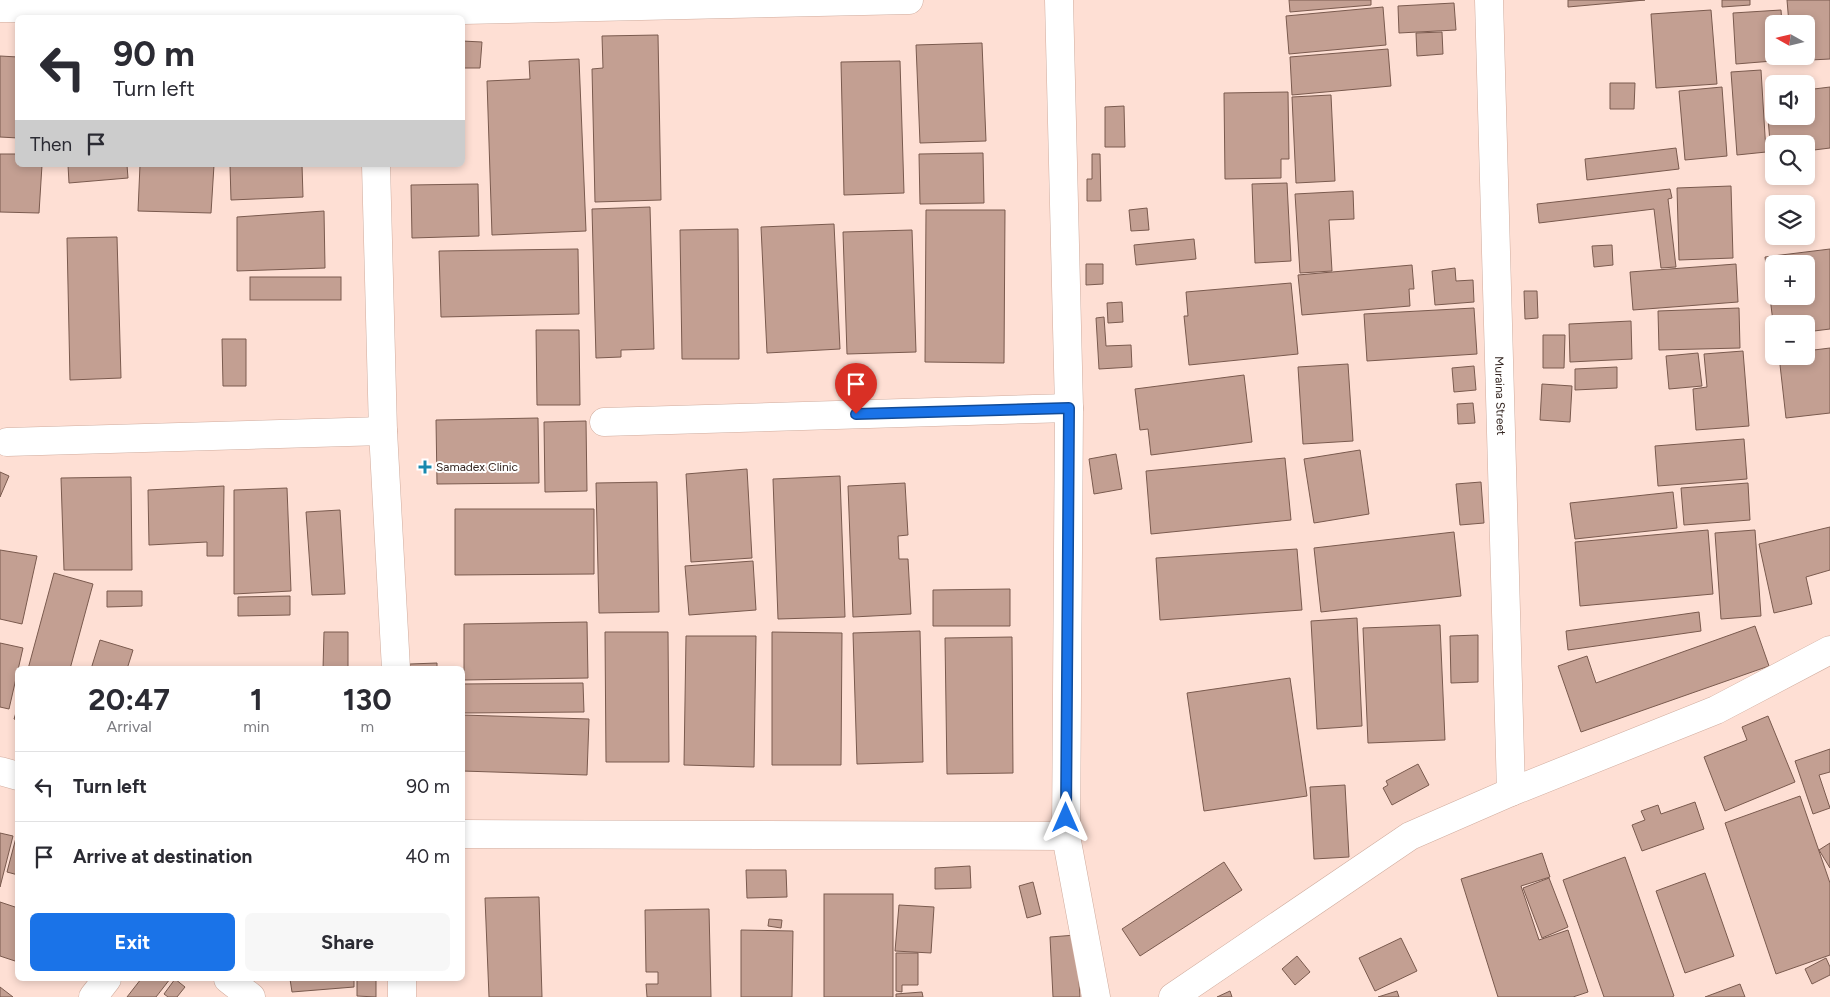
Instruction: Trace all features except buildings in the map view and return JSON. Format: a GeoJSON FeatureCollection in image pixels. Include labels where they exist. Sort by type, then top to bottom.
{"type":"FeatureCollection","features":[{"type":"Feature","properties":{"kind":"street"},"geometry":{"type":"LineString","coordinates":[[0,8],[371,15],[909,0]]}},
{"type":"Feature","properties":{"kind":"street"},"geometry":{"type":"LineString","coordinates":[[1059,0],[1069,408],[1066,836],[1096,997]]}},
{"type":"Feature","properties":{"kind":"street","name":"Muraina Street"},"geometry":{"type":"LineString","coordinates":[[1489,0],[1511,792]]}},
{"type":"Feature","properties":{"kind":"street"},"geometry":{"type":"LineString","coordinates":[[376,167],[383,431],[396,666]]}},
{"type":"Feature","properties":{"kind":"street"},"geometry":{"type":"LineString","coordinates":[[604,422],[1069,408]]}},
{"type":"Feature","properties":{"kind":"street"},"geometry":{"type":"LineString","coordinates":[[7,442],[383,431]]}},
{"type":"Feature","properties":{"kind":"street"},"geometry":{"type":"LineString","coordinates":[[1173,997],[1410,836],[1511,792],[1716,710],[1830,650]]}},
{"type":"Feature","properties":{"kind":"street"},"geometry":{"type":"LineString","coordinates":[[0,771],[15,775]]}},
{"type":"Feature","properties":{"kind":"street"},"geometry":{"type":"LineString","coordinates":[[465,834],[1066,836]]}},
{"type":"Feature","properties":{"kind":"street"},"geometry":{"type":"LineString","coordinates":[[93,997],[105,981]]}},
{"type":"Feature","properties":{"kind":"street"},"geometry":{"type":"LineString","coordinates":[[231,981],[251,997]]}},
{"type":"Feature","properties":{"kind":"street"},"geometry":{"type":"LineString","coordinates":[[402,981],[402,997]]}},
{"type":"Feature","properties":{"kind":"place","name":"Samadex Clinic"},"geometry":{"type":"Point","coordinates":[425,467]}},
{"type":"Feature","properties":{"kind":"route"},"geometry":{"type":"LineString","coordinates":[[856,414],[1069,408],[1066,818]]}}]}
